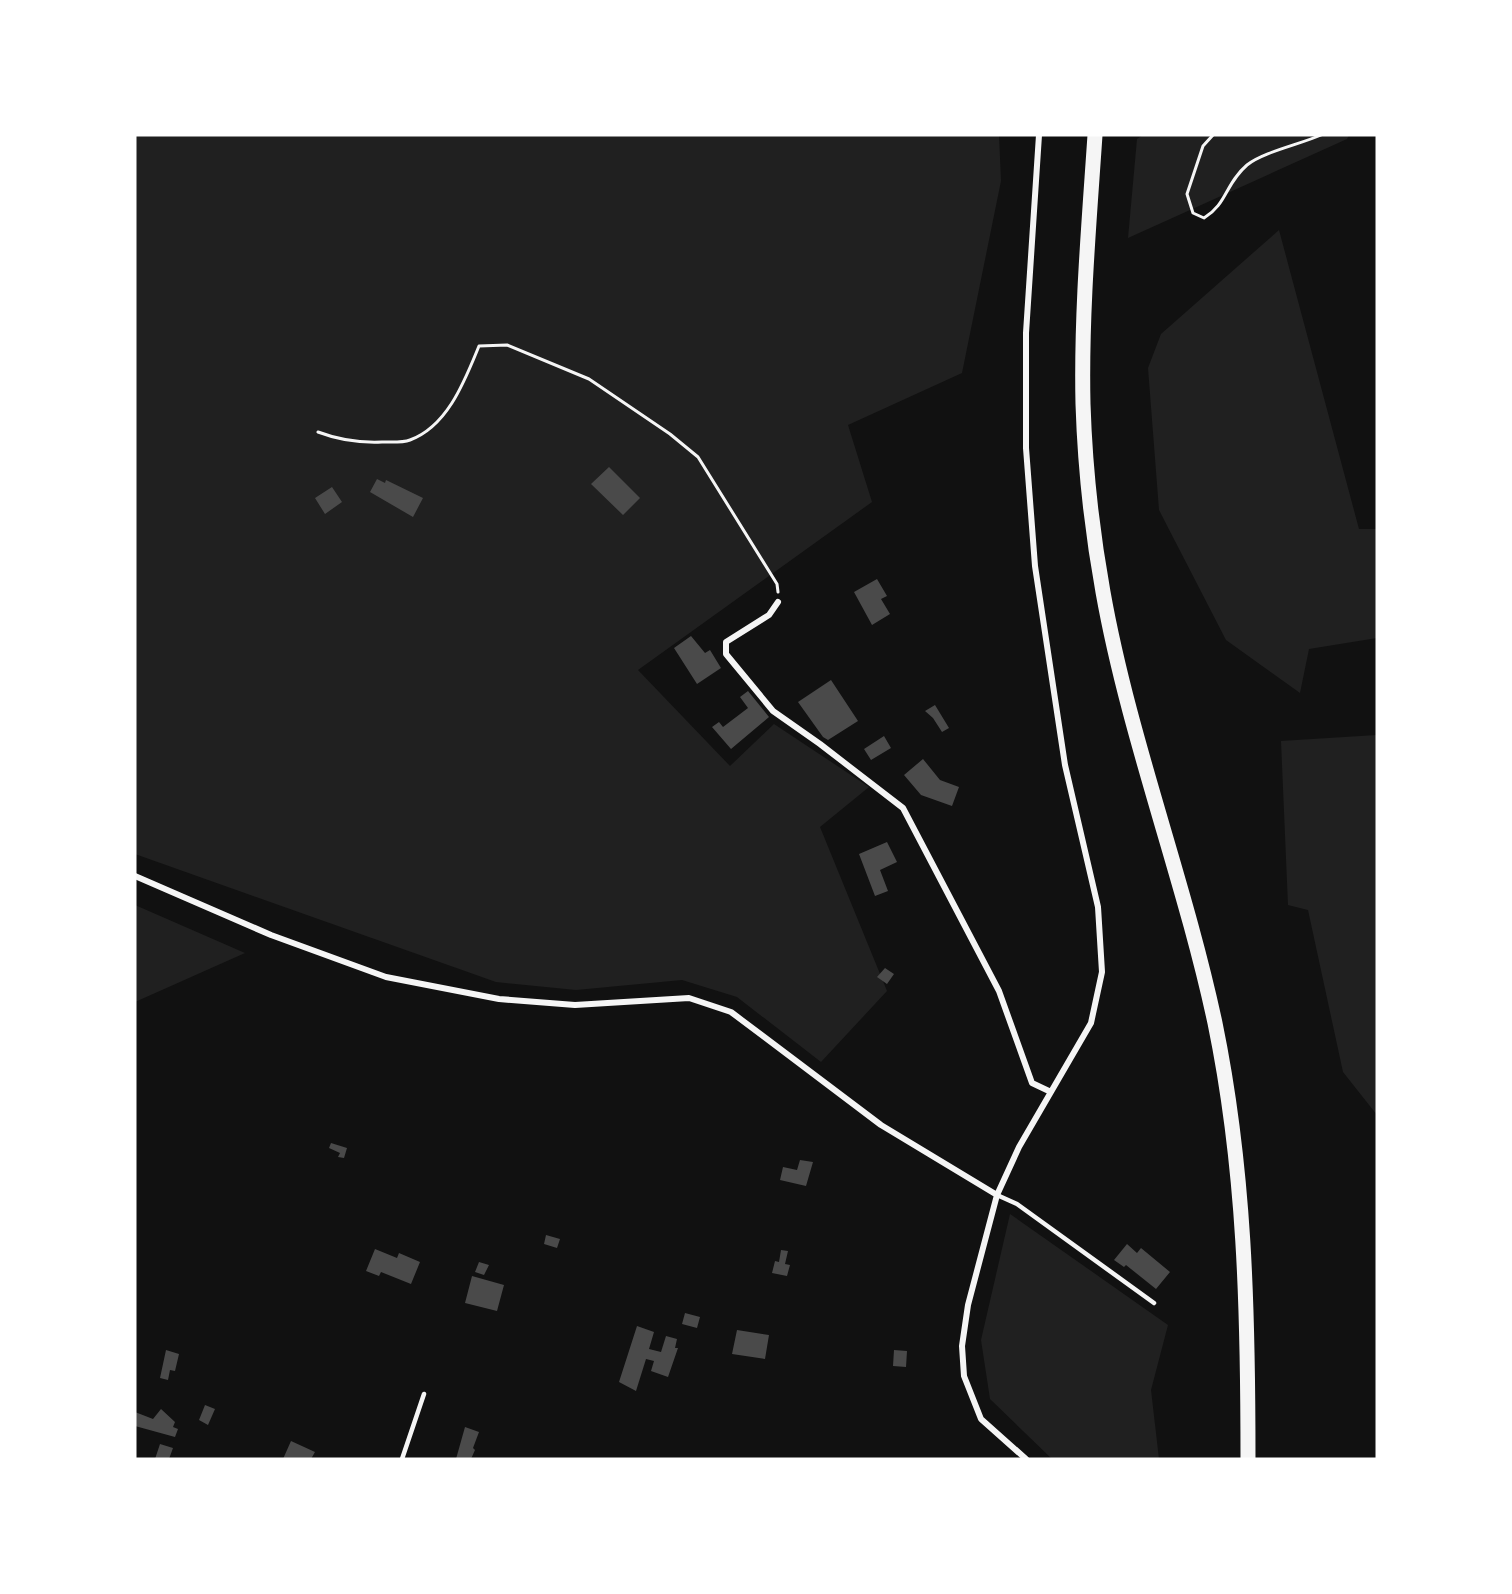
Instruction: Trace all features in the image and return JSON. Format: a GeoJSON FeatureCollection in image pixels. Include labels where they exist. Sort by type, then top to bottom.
{"type":"FeatureCollection","features":[{"type":"Feature","properties":{"kind":"main road"},"geometry":{"type":"LineString","coordinates":[[1095,135],[1086,280],[1083,404],[1089,490],[1103,593],[1125,693],[1191,926],[1214,1021],[1233,1122],[1244,1227],[1248,1459]]}},
{"type":"Feature","properties":{"kind":"street"},"geometry":{"type":"LineString","coordinates":[[1026,1459],[981,1419],[963,1376],[962,1346],[968,1305],[997,1195],[1019,1147],[1091,1023],[1102,972],[1098,907],[1065,765],[1037,578],[1026,448],[1026,333],[1039,135]]}},
{"type":"Feature","properties":{"kind":"street"},"geometry":{"type":"LineString","coordinates":[[778,602],[769,615],[726,642],[726,654],[773,711],[903,808],[999,991],[1032,1083],[1051,1092]]}},
{"type":"Feature","properties":{"kind":"street"},"geometry":{"type":"LineString","coordinates":[[135,876],[271,935],[386,976],[499,999],[574,1005],[688,998],[732,1012],[881,1125],[997,1195]]}},
{"type":"Feature","properties":{"kind":"lane"},"geometry":{"type":"LineString","coordinates":[[997,1195],[1017,1204],[1154,1303]]}},
{"type":"Feature","properties":{"kind":"lane"},"geometry":{"type":"LineString","coordinates":[[402,1459],[424,1394]]}},
{"type":"Feature","properties":{"kind":"path"},"geometry":{"type":"LineString","coordinates":[[1213,135],[1203,146],[1187,194],[1193,213],[1204,218],[1218,210],[1231,180],[1250,163],[1321,135]]}},
{"type":"Feature","properties":{"kind":"path"},"geometry":{"type":"LineString","coordinates":[[318,432],[336,439],[369,443],[409,441],[436,424],[461,389],[480,346],[507,345],[589,379],[698,456],[777,584],[778,602]]}},
{"type":"Feature","properties":{"kind":"shaded area"},"geometry":{"type":"Polygon","coordinates":[[[135,135],[999,135],[1001,181],[962,373],[848,425],[872,502],[638,670],[730,766],[774,724],[869,787],[820,827],[887,991],[821,1062],[737,997],[682,980],[576,990],[496,982],[135,854],[135,135]]]}},
{"type":"Feature","properties":{"kind":"shaded area"},"geometry":{"type":"Polygon","coordinates":[[[1143,135],[1349,135],[1347,139],[1128,238],[1137,139],[1143,135]]]}},
{"type":"Feature","properties":{"kind":"shaded area"},"geometry":{"type":"Polygon","coordinates":[[[1279,230],[1359,529],[1377,529],[1377,638],[1309,649],[1300,693],[1226,640],[1159,510],[1148,368],[1161,334],[1279,230]]]}},
{"type":"Feature","properties":{"kind":"shaded area"},"geometry":{"type":"Polygon","coordinates":[[[1377,735],[1377,1115],[1343,1072],[1308,910],[1288,905],[1281,741],[1377,735]]]}},
{"type":"Feature","properties":{"kind":"shaded area"},"geometry":{"type":"Polygon","coordinates":[[[135,905],[245,953],[135,1002],[135,905]]]}},
{"type":"Feature","properties":{"kind":"shaded area"},"geometry":{"type":"Polygon","coordinates":[[[1010,1214],[1168,1325],[1151,1390],[1159,1459],[1052,1459],[990,1399],[981,1340],[1010,1214]]]}},
{"type":"Feature","properties":{"kind":"building"},"geometry":{"type":"Polygon","coordinates":[[[609,467],[640,498],[623,515],[591,484],[609,467]]]}},
{"type":"Feature","properties":{"kind":"building"},"geometry":{"type":"Polygon","coordinates":[[[377,479],[385,483],[386,480],[423,498],[413,517],[370,492],[377,479]]]}},
{"type":"Feature","properties":{"kind":"building"},"geometry":{"type":"Polygon","coordinates":[[[332,487],[342,502],[325,514],[315,498],[332,487]]]}},
{"type":"Feature","properties":{"kind":"building"},"geometry":{"type":"Polygon","coordinates":[[[877,579],[887,596],[881,599],[890,614],[872,625],[854,592],[877,579]]]}},
{"type":"Feature","properties":{"kind":"building"},"geometry":{"type":"Polygon","coordinates":[[[691,636],[705,653],[710,650],[721,668],[697,684],[674,648],[691,636]]]}},
{"type":"Feature","properties":{"kind":"building"},"geometry":{"type":"Polygon","coordinates":[[[831,680],[858,721],[828,740],[823,737],[798,702],[831,680]]]}},
{"type":"Feature","properties":{"kind":"building"},"geometry":{"type":"Polygon","coordinates":[[[748,691],[769,717],[731,749],[712,727],[719,722],[723,727],[748,708],[740,697],[748,691]]]}},
{"type":"Feature","properties":{"kind":"building"},"geometry":{"type":"Polygon","coordinates":[[[935,705],[949,728],[942,732],[933,718],[925,711],[935,705]]]}},
{"type":"Feature","properties":{"kind":"building"},"geometry":{"type":"Polygon","coordinates":[[[884,736],[891,748],[871,760],[864,749],[884,736]]]}},
{"type":"Feature","properties":{"kind":"building"},"geometry":{"type":"Polygon","coordinates":[[[923,759],[940,780],[959,787],[952,806],[921,795],[904,775],[923,759]]]}},
{"type":"Feature","properties":{"kind":"building"},"geometry":{"type":"Polygon","coordinates":[[[887,842],[897,862],[880,870],[888,891],[875,896],[859,854],[887,842]]]}},
{"type":"Feature","properties":{"kind":"building"},"geometry":{"type":"Polygon","coordinates":[[[885,968],[894,974],[887,984],[877,977],[885,968]]]}},
{"type":"Feature","properties":{"kind":"building"},"geometry":{"type":"Polygon","coordinates":[[[331,1143],[347,1148],[344,1158],[338,1157],[340,1153],[329,1148],[331,1143]]]}},
{"type":"Feature","properties":{"kind":"building"},"geometry":{"type":"Polygon","coordinates":[[[800,1160],[813,1162],[806,1186],[780,1180],[783,1167],[797,1170],[800,1160]]]}},
{"type":"Feature","properties":{"kind":"building"},"geometry":{"type":"Polygon","coordinates":[[[546,1235],[560,1239],[557,1248],[544,1244],[546,1235]]]}},
{"type":"Feature","properties":{"kind":"building"},"geometry":{"type":"Polygon","coordinates":[[[1127,1244],[1137,1253],[1141,1248],[1170,1272],[1156,1289],[1126,1265],[1124,1267],[1114,1260],[1127,1244]]]}},
{"type":"Feature","properties":{"kind":"building"},"geometry":{"type":"Polygon","coordinates":[[[375,1249],[397,1258],[399,1253],[420,1262],[411,1284],[381,1272],[379,1276],[366,1271],[375,1249]]]}},
{"type":"Feature","properties":{"kind":"building"},"geometry":{"type":"Polygon","coordinates":[[[781,1250],[788,1251],[785,1264],[790,1265],[787,1276],[772,1273],[775,1261],[779,1262],[781,1250]]]}},
{"type":"Feature","properties":{"kind":"building"},"geometry":{"type":"Polygon","coordinates":[[[479,1262],[489,1265],[484,1275],[475,1272],[479,1262]]]}},
{"type":"Feature","properties":{"kind":"building"},"geometry":{"type":"Polygon","coordinates":[[[472,1276],[504,1285],[497,1311],[465,1303],[472,1276]]]}},
{"type":"Feature","properties":{"kind":"building"},"geometry":{"type":"Polygon","coordinates":[[[685,1313],[700,1317],[697,1328],[682,1324],[685,1313]]]}},
{"type":"Feature","properties":{"kind":"building"},"geometry":{"type":"Polygon","coordinates":[[[637,1326],[654,1332],[649,1349],[661,1352],[666,1336],[677,1339],[675,1348],[678,1348],[668,1377],[651,1371],[654,1361],[646,1359],[636,1391],[619,1382],[637,1326]]]}},
{"type":"Feature","properties":{"kind":"building"},"geometry":{"type":"Polygon","coordinates":[[[737,1330],[769,1335],[765,1359],[732,1354],[737,1330]]]}},
{"type":"Feature","properties":{"kind":"building"},"geometry":{"type":"Polygon","coordinates":[[[166,1350],[179,1354],[175,1371],[170,1370],[168,1380],[160,1378],[166,1350]]]}},
{"type":"Feature","properties":{"kind":"building"},"geometry":{"type":"Polygon","coordinates":[[[894,1350],[907,1351],[906,1367],[893,1366],[894,1350]]]}},
{"type":"Feature","properties":{"kind":"building"},"geometry":{"type":"Polygon","coordinates":[[[205,1405],[215,1409],[208,1425],[199,1420],[205,1405]]]}},
{"type":"Feature","properties":{"kind":"building"},"geometry":{"type":"Polygon","coordinates":[[[161,1409],[175,1422],[173,1427],[178,1429],[175,1437],[135,1426],[135,1412],[153,1419],[161,1409]]]}},
{"type":"Feature","properties":{"kind":"building"},"geometry":{"type":"Polygon","coordinates":[[[465,1427],[479,1432],[473,1448],[475,1450],[471,1459],[456,1459],[465,1427]]]}},
{"type":"Feature","properties":{"kind":"building"},"geometry":{"type":"Polygon","coordinates":[[[291,1441],[315,1452],[311,1459],[283,1459],[291,1441]]]}},
{"type":"Feature","properties":{"kind":"building"},"geometry":{"type":"Polygon","coordinates":[[[160,1444],[173,1448],[169,1459],[155,1459],[160,1444]]]}}]}
